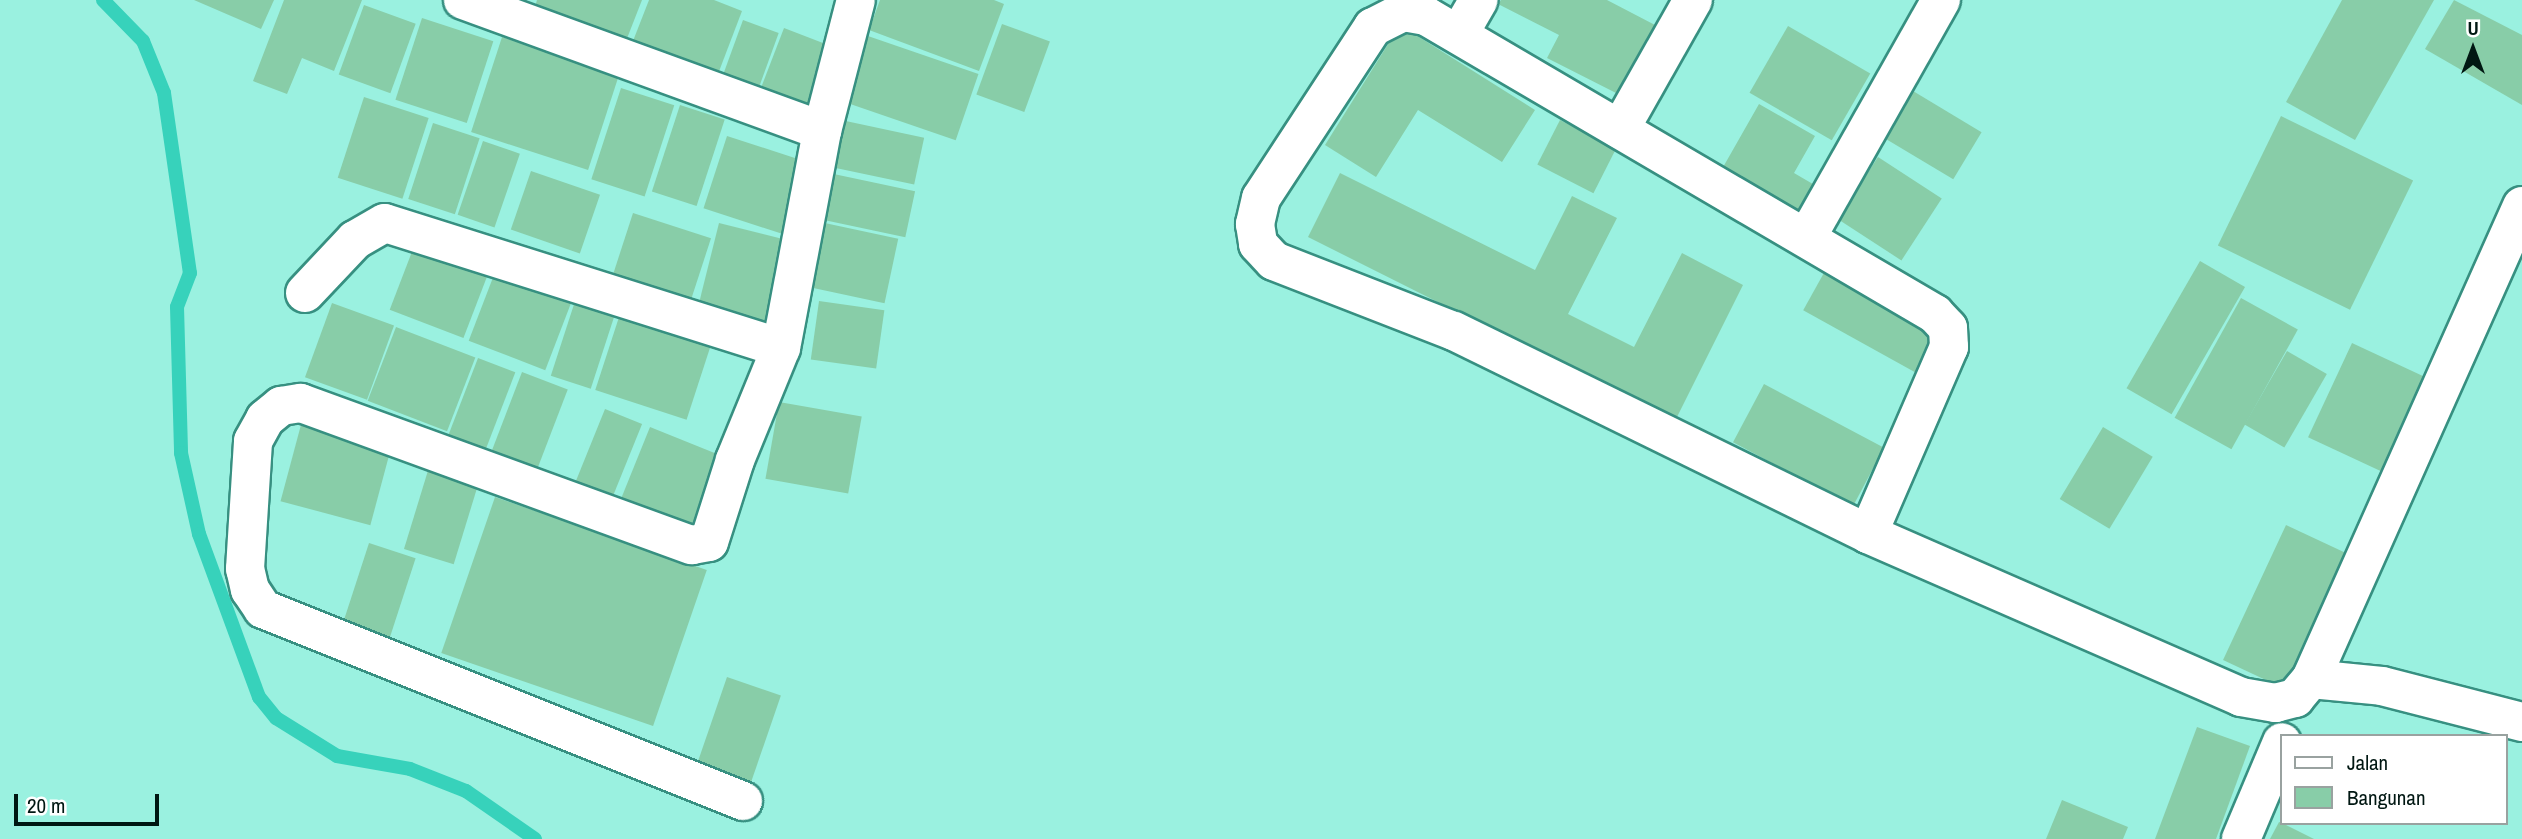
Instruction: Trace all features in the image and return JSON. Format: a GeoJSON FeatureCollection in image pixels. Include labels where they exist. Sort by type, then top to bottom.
{"type":"FeatureCollection","features":[{"type":"Feature","properties":{"kind":"street"},"geometry":{"type":"LineString","coordinates":[[463,0],[822,131]]}},
{"type":"Feature","properties":{"kind":"street"},"geometry":{"type":"LineString","coordinates":[[743,802],[263,609],[250,590],[245,569],[253,441],[265,419],[281,406],[301,403],[692,545],[709,542],[717,528],[735,460],[781,348],[822,131],[856,0]]}},
{"type":"Feature","properties":{"kind":"street"},"geometry":{"type":"LineString","coordinates":[[1459,34],[1479,0]]}},
{"type":"Feature","properties":{"kind":"street"},"geometry":{"type":"LineString","coordinates":[[1620,129],[1693,0]]}},
{"type":"Feature","properties":{"kind":"street"},"geometry":{"type":"LineString","coordinates":[[1808,236],[1941,0]]}},
{"type":"Feature","properties":{"kind":"street"},"geometry":{"type":"LineString","coordinates":[[1868,534],[1951,339],[1948,328],[1936,314],[1808,236],[1426,16],[1403,12],[1373,27],[1261,198],[1255,224],[1258,244],[1274,261],[1454,331],[1868,534],[2242,697],[2275,703],[2303,688],[2382,686],[2522,722]]}},
{"type":"Feature","properties":{"kind":"street"},"geometry":{"type":"LineString","coordinates":[[2285,734],[2303,688],[2522,206]]}},
{"type":"Feature","properties":{"kind":"street"},"geometry":{"type":"LineString","coordinates":[[305,293],[355,240],[385,223],[781,348]]}},
{"type":"Feature","properties":{"kind":"street"},"geometry":{"type":"LineString","coordinates":[[2241,839],[2280,747]]}},
{"type":"Feature","properties":{"kind":"building"},"geometry":{"type":"Polygon","coordinates":[[[194,0],[274,0],[261,29],[194,0]]]}},
{"type":"Feature","properties":{"kind":"building"},"geometry":{"type":"Polygon","coordinates":[[[284,0],[362,0],[334,71],[302,58],[287,94],[253,81],[284,0]]]}},
{"type":"Feature","properties":{"kind":"building"},"geometry":{"type":"Polygon","coordinates":[[[537,0],[642,0],[626,41],[535,7],[537,0]]]}},
{"type":"Feature","properties":{"kind":"building"},"geometry":{"type":"Polygon","coordinates":[[[649,0],[714,0],[742,11],[718,74],[633,41],[649,0]]]}},
{"type":"Feature","properties":{"kind":"building"},"geometry":{"type":"Polygon","coordinates":[[[880,0],[994,0],[1004,4],[979,71],[869,30],[880,0]]]}},
{"type":"Feature","properties":{"kind":"building"},"geometry":{"type":"Polygon","coordinates":[[[1501,0],[1607,0],[1655,25],[1618,94],[1547,58],[1559,35],[1498,4],[1501,0]]]}},
{"type":"Feature","properties":{"kind":"building"},"geometry":{"type":"Polygon","coordinates":[[[2342,0],[2434,0],[2355,140],[2286,102],[2342,0]]]}},
{"type":"Feature","properties":{"kind":"building"},"geometry":{"type":"Polygon","coordinates":[[[2454,0],[2522,35],[2522,105],[2425,49],[2454,0]]]}},
{"type":"Feature","properties":{"kind":"building"},"geometry":{"type":"Polygon","coordinates":[[[364,5],[416,24],[390,93],[339,75],[364,5]]]}},
{"type":"Feature","properties":{"kind":"building"},"geometry":{"type":"Polygon","coordinates":[[[422,18],[493,41],[467,123],[395,100],[422,18]]]}},
{"type":"Feature","properties":{"kind":"building"},"geometry":{"type":"Polygon","coordinates":[[[743,20],[779,33],[757,92],[721,79],[743,20]]]}},
{"type":"Feature","properties":{"kind":"building"},"geometry":{"type":"Polygon","coordinates":[[[1002,24],[1050,41],[1024,112],[976,94],[1002,24]]]}},
{"type":"Feature","properties":{"kind":"building"},"geometry":{"type":"Polygon","coordinates":[[[1400,25],[1535,110],[1502,162],[1418,110],[1376,177],[1325,145],[1400,25]]]}},
{"type":"Feature","properties":{"kind":"building"},"geometry":{"type":"Polygon","coordinates":[[[1788,26],[1870,74],[1832,140],[1750,93],[1788,26]]]}},
{"type":"Feature","properties":{"kind":"building"},"geometry":{"type":"Polygon","coordinates":[[[784,28],[837,48],[812,115],[759,94],[784,28]]]}},
{"type":"Feature","properties":{"kind":"building"},"geometry":{"type":"Polygon","coordinates":[[[865,35],[978,74],[956,140],[842,101],[865,35]]]}},
{"type":"Feature","properties":{"kind":"building"},"geometry":{"type":"Polygon","coordinates":[[[502,37],[619,75],[588,170],[471,132],[502,37]]]}},
{"type":"Feature","properties":{"kind":"building"},"geometry":{"type":"Polygon","coordinates":[[[621,88],[674,105],[645,197],[591,179],[621,88]]]}},
{"type":"Feature","properties":{"kind":"building"},"geometry":{"type":"Polygon","coordinates":[[[1913,91],[1982,132],[1953,179],[1885,138],[1913,91]]]}},
{"type":"Feature","properties":{"kind":"building"},"geometry":{"type":"Polygon","coordinates":[[[364,97],[429,118],[402,199],[338,178],[364,97]]]}},
{"type":"Feature","properties":{"kind":"building"},"geometry":{"type":"Polygon","coordinates":[[[1759,104],[1815,136],[1794,173],[1818,187],[1803,215],[1722,169],[1759,104]]]}},
{"type":"Feature","properties":{"kind":"building"},"geometry":{"type":"Polygon","coordinates":[[[680,105],[725,120],[697,206],[652,192],[680,105]]]}},
{"type":"Feature","properties":{"kind":"building"},"geometry":{"type":"Polygon","coordinates":[[[2281,116],[2413,180],[2350,310],[2218,245],[2281,116]]]}},
{"type":"Feature","properties":{"kind":"building"},"geometry":{"type":"Polygon","coordinates":[[[841,120],[924,138],[914,185],[831,167],[841,120]]]}},
{"type":"Feature","properties":{"kind":"building"},"geometry":{"type":"Polygon","coordinates":[[[1560,120],[1616,149],[1593,193],[1537,165],[1560,120]]]}},
{"type":"Feature","properties":{"kind":"building"},"geometry":{"type":"Polygon","coordinates":[[[433,123],[480,138],[455,214],[408,199],[433,123]]]}},
{"type":"Feature","properties":{"kind":"building"},"geometry":{"type":"Polygon","coordinates":[[[727,136],[812,164],[788,236],[704,208],[727,136]]]}},
{"type":"Feature","properties":{"kind":"building"},"geometry":{"type":"Polygon","coordinates":[[[483,141],[520,154],[494,227],[458,215],[483,141]]]}},
{"type":"Feature","properties":{"kind":"building"},"geometry":{"type":"Polygon","coordinates":[[[1878,157],[1942,198],[1901,260],[1838,219],[1878,157]]]}},
{"type":"Feature","properties":{"kind":"building"},"geometry":{"type":"Polygon","coordinates":[[[531,171],[600,195],[580,253],[511,230],[531,171]]]}},
{"type":"Feature","properties":{"kind":"building"},"geometry":{"type":"Polygon","coordinates":[[[829,173],[915,191],[905,237],[819,219],[829,173]]]}},
{"type":"Feature","properties":{"kind":"building"},"geometry":{"type":"Polygon","coordinates":[[[1340,173],[1535,270],[1572,196],[1617,218],[1568,314],[1634,347],[1682,253],[1743,285],[1675,421],[1308,237],[1340,173]]]}},
{"type":"Feature","properties":{"kind":"building"},"geometry":{"type":"Polygon","coordinates":[[[633,213],[711,238],[689,307],[611,281],[633,213]]]}},
{"type":"Feature","properties":{"kind":"building"},"geometry":{"type":"Polygon","coordinates":[[[820,222],[898,239],[885,303],[806,287],[820,222]]]}},
{"type":"Feature","properties":{"kind":"building"},"geometry":{"type":"Polygon","coordinates":[[[719,223],[790,241],[768,328],[697,310],[719,223]]]}},
{"type":"Feature","properties":{"kind":"building"},"geometry":{"type":"Polygon","coordinates":[[[418,236],[492,264],[463,338],[390,310],[418,236]]]}},
{"type":"Feature","properties":{"kind":"building"},"geometry":{"type":"Polygon","coordinates":[[[2200,261],[2245,287],[2172,414],[2126,388],[2200,261]]]}},
{"type":"Feature","properties":{"kind":"building"},"geometry":{"type":"Polygon","coordinates":[[[497,267],[574,296],[545,370],[469,341],[497,267]]]}},
{"type":"Feature","properties":{"kind":"building"},"geometry":{"type":"Polygon","coordinates":[[[1825,271],[1940,335],[1918,374],[1803,310],[1825,271]]]}},
{"type":"Feature","properties":{"kind":"building"},"geometry":{"type":"Polygon","coordinates":[[[578,292],[618,305],[591,389],[551,376],[578,292]]]}},
{"type":"Feature","properties":{"kind":"building"},"geometry":{"type":"Polygon","coordinates":[[[2241,298],[2298,330],[2231,449],[2175,418],[2241,298]]]}},
{"type":"Feature","properties":{"kind":"building"},"geometry":{"type":"Polygon","coordinates":[[[819,301],[884,310],[876,369],[811,359],[819,301]]]}},
{"type":"Feature","properties":{"kind":"building"},"geometry":{"type":"Polygon","coordinates":[[[332,303],[394,326],[367,400],[305,377],[332,303]]]}},
{"type":"Feature","properties":{"kind":"building"},"geometry":{"type":"Polygon","coordinates":[[[620,314],[711,344],[687,420],[595,390],[620,314]]]}},
{"type":"Feature","properties":{"kind":"building"},"geometry":{"type":"Polygon","coordinates":[[[396,327],[475,357],[447,431],[368,401],[396,327]]]}},
{"type":"Feature","properties":{"kind":"building"},"geometry":{"type":"Polygon","coordinates":[[[2352,343],[2436,382],[2392,477],[2308,437],[2352,343]]]}},
{"type":"Feature","properties":{"kind":"building"},"geometry":{"type":"Polygon","coordinates":[[[2287,351],[2327,374],[2284,448],[2244,425],[2287,351]]]}},
{"type":"Feature","properties":{"kind":"building"},"geometry":{"type":"Polygon","coordinates":[[[478,358],[515,372],[483,456],[446,442],[478,358]]]}},
{"type":"Feature","properties":{"kind":"building"},"geometry":{"type":"Polygon","coordinates":[[[522,372],[568,390],[535,475],[489,458],[522,372]]]}},
{"type":"Feature","properties":{"kind":"building"},"geometry":{"type":"Polygon","coordinates":[[[1764,384],[1884,448],[1853,506],[1733,442],[1764,384]]]}},
{"type":"Feature","properties":{"kind":"building"},"geometry":{"type":"Polygon","coordinates":[[[779,402],[862,417],[848,493],[765,479],[779,402]]]}},
{"type":"Feature","properties":{"kind":"building"},"geometry":{"type":"Polygon","coordinates":[[[605,409],[642,424],[611,500],[574,485],[605,409]]]}},
{"type":"Feature","properties":{"kind":"building"},"geometry":{"type":"Polygon","coordinates":[[[302,421],[392,445],[370,525],[281,501],[302,421]]]}},
{"type":"Feature","properties":{"kind":"building"},"geometry":{"type":"Polygon","coordinates":[[[650,427],[727,458],[696,535],[619,504],[650,427]]]}},
{"type":"Feature","properties":{"kind":"building"},"geometry":{"type":"Polygon","coordinates":[[[2103,427],[2153,457],[2109,529],[2060,499],[2103,427]]]}},
{"type":"Feature","properties":{"kind":"building"},"geometry":{"type":"Polygon","coordinates":[[[430,464],[480,479],[454,564],[404,549],[430,464]]]}},
{"type":"Feature","properties":{"kind":"building"},"geometry":{"type":"Polygon","coordinates":[[[495,497],[707,570],[653,726],[441,653],[495,497]]]}},
{"type":"Feature","properties":{"kind":"building"},"geometry":{"type":"Polygon","coordinates":[[[2286,525],[2349,554],[2286,689],[2223,660],[2286,525]]]}},
{"type":"Feature","properties":{"kind":"building"},"geometry":{"type":"Polygon","coordinates":[[[369,543],[416,558],[389,640],[342,625],[369,543]]]}},
{"type":"Feature","properties":{"kind":"building"},"geometry":{"type":"Polygon","coordinates":[[[727,677],[781,696],[751,783],[697,764],[727,677]]]}},
{"type":"Feature","properties":{"kind":"building"},"geometry":{"type":"Polygon","coordinates":[[[2197,727],[2250,746],[2216,839],[2155,839],[2197,727]]]}},
{"type":"Feature","properties":{"kind":"building"},"geometry":{"type":"Polygon","coordinates":[[[2062,800],[2128,827],[2123,839],[2046,839],[2062,800]]]}},
{"type":"Feature","properties":{"kind":"building"},"geometry":{"type":"Polygon","coordinates":[[[2279,822],[2280,825],[2286,825],[2314,839],[2270,839],[2279,822]]]}},
{"type":"Feature","properties":{"kind":"waterway"},"geometry":{"type":"LineString","coordinates":[[103,0],[143,41],[164,93],[190,273],[177,307],[181,453],[199,534],[259,697],[276,718],[337,756],[410,769],[466,791],[535,839]]}}]}
